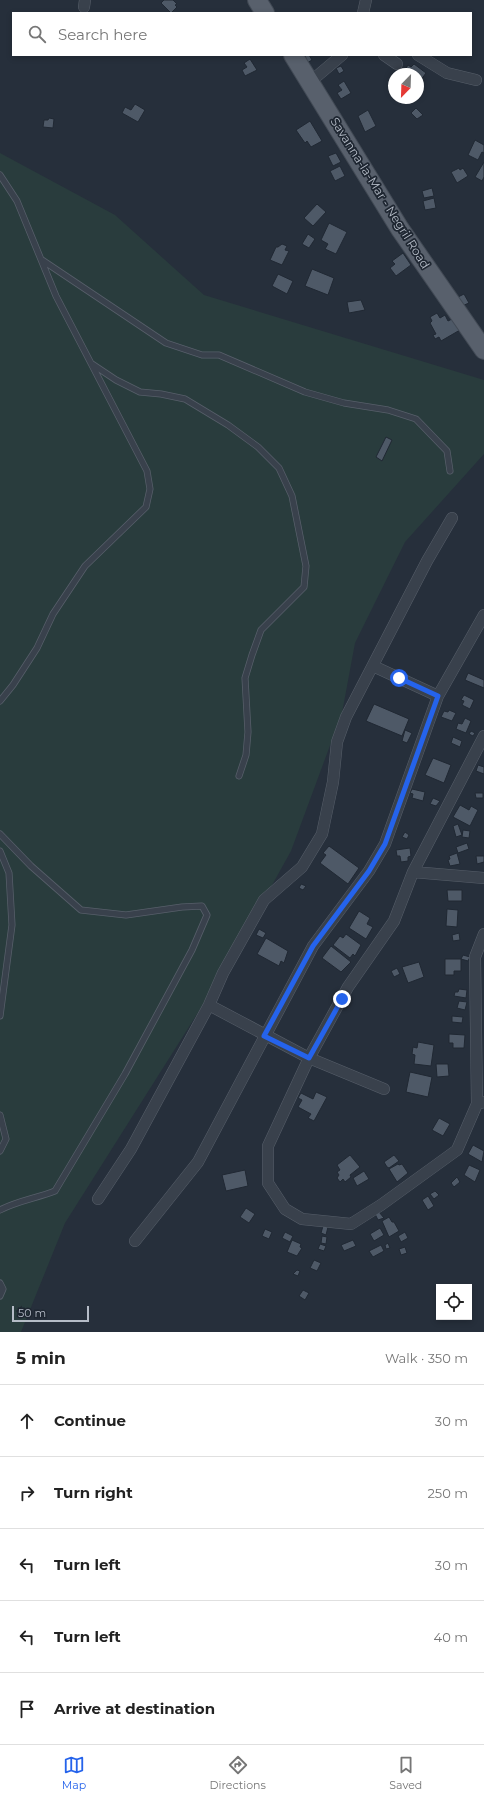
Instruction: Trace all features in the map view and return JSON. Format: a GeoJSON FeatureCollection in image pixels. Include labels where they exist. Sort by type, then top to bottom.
{"type":"FeatureCollection","features":[{"type":"Feature","properties":{"kind":"main road"},"geometry":{"type":"LineString","coordinates":[[257,0],[264,12]]}},
{"type":"Feature","properties":{"kind":"main road","name":"Savanna-la-Mar - Negril Road"},"geometry":{"type":"LineString","coordinates":[[294,56],[400,229],[484,350]]}},
{"type":"Feature","properties":{"kind":"street"},"geometry":{"type":"LineString","coordinates":[[363,12],[366,0]]}},
{"type":"Feature","properties":{"kind":"street"},"geometry":{"type":"LineString","coordinates":[[310,82],[341,56]]}},
{"type":"Feature","properties":{"kind":"street"},"geometry":{"type":"LineString","coordinates":[[385,56],[397,64]]}},
{"type":"Feature","properties":{"kind":"street"},"geometry":{"type":"LineString","coordinates":[[420,56],[447,73],[476,80]]}},
{"type":"Feature","properties":{"kind":"street"},"geometry":{"type":"LineString","coordinates":[[98,1200],[131,1149],[209,1005],[223,973],[264,900],[302,867],[322,834],[333,782],[337,742],[346,717],[427,560],[452,518]]}},
{"type":"Feature","properties":{"kind":"street"},"geometry":{"type":"LineString","coordinates":[[135,1241],[198,1162],[313,946],[369,871],[385,844],[438,696],[484,616]]}},
{"type":"Feature","properties":{"kind":"street"},"geometry":{"type":"LineString","coordinates":[[373,666],[438,696]]}},
{"type":"Feature","properties":{"kind":"street"},"geometry":{"type":"LineString","coordinates":[[484,736],[414,872],[394,921],[348,987],[309,1058],[268,1146],[268,1183],[285,1209],[302,1219],[351,1224],[381,1205],[457,1150],[480,1103],[475,957],[484,934]]}},
{"type":"Feature","properties":{"kind":"street"},"geometry":{"type":"LineString","coordinates":[[414,872],[484,878]]}},
{"type":"Feature","properties":{"kind":"street"},"geometry":{"type":"LineString","coordinates":[[209,1005],[264,1036],[309,1058],[384,1089]]}},
{"type":"Feature","properties":{"kind":"lane"},"geometry":{"type":"LineString","coordinates":[[0,175],[17,201],[56,296],[147,471],[150,489],[146,507],[85,566],[53,614],[37,648],[13,686],[0,701]]}},
{"type":"Feature","properties":{"kind":"lane"},"geometry":{"type":"LineString","coordinates":[[42,260],[166,343],[202,355],[219,355],[305,392],[344,403],[388,410],[416,419],[447,451],[450,471]]}},
{"type":"Feature","properties":{"kind":"lane"},"geometry":{"type":"LineString","coordinates":[[91,363],[116,380],[140,392],[162,394],[185,399],[228,425],[258,447],[279,468],[292,496],[306,566],[304,587],[261,630],[252,655],[245,678],[248,732],[246,755],[239,776]]}},
{"type":"Feature","properties":{"kind":"lane"},"geometry":{"type":"LineString","coordinates":[[0,834],[31,866],[81,910],[126,915],[182,907],[202,906],[207,915],[192,950],[125,1074],[55,1191],[14,1202],[0,1210]]}},
{"type":"Feature","properties":{"kind":"lane"},"geometry":{"type":"LineString","coordinates":[[0,850],[9,873],[12,925],[0,1016]]}},
{"type":"Feature","properties":{"kind":"lane"},"geometry":{"type":"LineString","coordinates":[[0,1116],[6,1139],[0,1150]]}},
{"type":"Feature","properties":{"kind":"lane"},"geometry":{"type":"LineString","coordinates":[[0,1130],[6,1139]]}},
{"type":"Feature","properties":{"kind":"lane"},"geometry":{"type":"LineString","coordinates":[[0,1283],[3,1289],[0,1296]]}},
{"type":"Feature","properties":{"kind":"shaded area"},"geometry":{"type":"Polygon","coordinates":[[[0,153],[115,215],[204,295],[484,380],[484,454],[405,542],[355,643],[342,713],[291,851],[223,973],[65,1223],[21,1332],[0,1332],[0,153]]]}},
{"type":"Feature","properties":{"kind":"building"},"geometry":{"type":"Polygon","coordinates":[[[164,0],[173,0],[177,4],[175,5],[177,7],[170,12],[161,3],[164,0]]]}},
{"type":"Feature","properties":{"kind":"building"},"geometry":{"type":"Polygon","coordinates":[[[305,56],[310,56],[312,60],[307,63],[305,56]]]}},
{"type":"Feature","properties":{"kind":"building"},"geometry":{"type":"Polygon","coordinates":[[[250,59],[257,70],[245,76],[242,70],[247,67],[244,63],[250,59]]]}},
{"type":"Feature","properties":{"kind":"building"},"geometry":{"type":"Polygon","coordinates":[[[414,64],[419,68],[406,68],[408,65],[411,67],[414,64]]]}},
{"type":"Feature","properties":{"kind":"building"},"geometry":{"type":"Polygon","coordinates":[[[341,66],[344,71],[339,74],[336,68],[341,66]]]}},
{"type":"Feature","properties":{"kind":"building"},"geometry":{"type":"Polygon","coordinates":[[[344,81],[351,93],[341,99],[337,93],[342,90],[338,85],[344,81]]]}},
{"type":"Feature","properties":{"kind":"building"},"geometry":{"type":"Polygon","coordinates":[[[135,104],[145,110],[138,122],[122,113],[125,107],[131,110],[135,104]]]}},
{"type":"Feature","properties":{"kind":"building"},"geometry":{"type":"Polygon","coordinates":[[[416,108],[423,115],[417,119],[411,113],[416,108]]]}},
{"type":"Feature","properties":{"kind":"building"},"geometry":{"type":"Polygon","coordinates":[[[368,110],[376,126],[365,132],[358,116],[368,110]]]}},
{"type":"Feature","properties":{"kind":"building"},"geometry":{"type":"Polygon","coordinates":[[[49,118],[54,119],[53,128],[43,127],[44,120],[48,120],[49,118]]]}},
{"type":"Feature","properties":{"kind":"building"},"geometry":{"type":"Polygon","coordinates":[[[310,121],[322,141],[311,147],[307,141],[305,143],[296,130],[310,121]]]}},
{"type":"Feature","properties":{"kind":"building"},"geometry":{"type":"Polygon","coordinates":[[[475,140],[484,145],[484,153],[482,152],[478,160],[468,155],[475,140]]]}},
{"type":"Feature","properties":{"kind":"building"},"geometry":{"type":"Polygon","coordinates":[[[336,153],[341,162],[333,166],[328,156],[336,153]]]}},
{"type":"Feature","properties":{"kind":"building"},"geometry":{"type":"Polygon","coordinates":[[[484,162],[484,177],[482,181],[475,177],[484,162]]]}},
{"type":"Feature","properties":{"kind":"building"},"geometry":{"type":"Polygon","coordinates":[[[340,166],[345,176],[335,181],[330,171],[340,166]]]}},
{"type":"Feature","properties":{"kind":"building"},"geometry":{"type":"Polygon","coordinates":[[[459,168],[460,170],[463,168],[468,176],[457,183],[451,172],[459,168]]]}},
{"type":"Feature","properties":{"kind":"building"},"geometry":{"type":"Polygon","coordinates":[[[432,188],[434,196],[424,198],[422,191],[432,188]]]}},
{"type":"Feature","properties":{"kind":"building"},"geometry":{"type":"Polygon","coordinates":[[[434,198],[436,208],[425,210],[423,201],[434,198]]]}},
{"type":"Feature","properties":{"kind":"building"},"geometry":{"type":"Polygon","coordinates":[[[317,204],[326,212],[313,226],[304,218],[317,204]]]}},
{"type":"Feature","properties":{"kind":"building"},"geometry":{"type":"Polygon","coordinates":[[[329,223],[347,232],[336,254],[325,249],[328,244],[321,240],[329,223]]]}},
{"type":"Feature","properties":{"kind":"building"},"geometry":{"type":"Polygon","coordinates":[[[308,234],[315,239],[309,248],[302,244],[308,234]]]}},
{"type":"Feature","properties":{"kind":"building"},"geometry":{"type":"Polygon","coordinates":[[[282,244],[287,246],[285,250],[289,251],[282,265],[270,260],[276,247],[282,244]]]}},
{"type":"Feature","properties":{"kind":"building"},"geometry":{"type":"Polygon","coordinates":[[[403,253],[411,265],[396,276],[390,268],[395,264],[392,261],[403,253]]]}},
{"type":"Feature","properties":{"kind":"building"},"geometry":{"type":"Polygon","coordinates":[[[312,269],[334,278],[328,295],[305,286],[312,269]]]}},
{"type":"Feature","properties":{"kind":"building"},"geometry":{"type":"Polygon","coordinates":[[[278,274],[293,281],[287,294],[272,286],[278,274]]]}},
{"type":"Feature","properties":{"kind":"building"},"geometry":{"type":"Polygon","coordinates":[[[464,294],[469,303],[462,306],[458,297],[464,294]]]}},
{"type":"Feature","properties":{"kind":"building"},"geometry":{"type":"Polygon","coordinates":[[[361,300],[365,310],[349,313],[347,302],[361,300]]]}},
{"type":"Feature","properties":{"kind":"building"},"geometry":{"type":"Polygon","coordinates":[[[437,313],[440,318],[445,315],[448,321],[454,318],[460,330],[441,341],[439,337],[435,339],[433,335],[436,334],[430,323],[432,321],[430,317],[437,313]]]}},
{"type":"Feature","properties":{"kind":"building"},"geometry":{"type":"Polygon","coordinates":[[[386,437],[392,440],[382,461],[376,457],[386,437]]]}},
{"type":"Feature","properties":{"kind":"building"},"geometry":{"type":"Polygon","coordinates":[[[468,673],[484,680],[484,688],[465,680],[468,673]]]}},
{"type":"Feature","properties":{"kind":"building"},"geometry":{"type":"Polygon","coordinates":[[[464,695],[474,700],[470,709],[462,705],[464,701],[461,700],[464,695]]]}},
{"type":"Feature","properties":{"kind":"building"},"geometry":{"type":"Polygon","coordinates":[[[374,704],[409,719],[402,736],[366,721],[374,704]]]}},
{"type":"Feature","properties":{"kind":"building"},"geometry":{"type":"Polygon","coordinates":[[[449,710],[456,713],[452,721],[441,717],[444,711],[448,712],[449,710]]]}},
{"type":"Feature","properties":{"kind":"building"},"geometry":{"type":"Polygon","coordinates":[[[465,718],[471,721],[466,733],[456,729],[458,723],[462,724],[465,718]]]}},
{"type":"Feature","properties":{"kind":"building"},"geometry":{"type":"Polygon","coordinates":[[[405,730],[412,733],[407,743],[402,741],[405,730]]]}},
{"type":"Feature","properties":{"kind":"building"},"geometry":{"type":"Polygon","coordinates":[[[471,731],[475,733],[473,736],[469,734],[471,731]]]}},
{"type":"Feature","properties":{"kind":"building"},"geometry":{"type":"Polygon","coordinates":[[[453,737],[462,741],[460,747],[451,743],[453,737]]]}},
{"type":"Feature","properties":{"kind":"building"},"geometry":{"type":"Polygon","coordinates":[[[433,758],[451,765],[444,783],[425,775],[433,758]]]}},
{"type":"Feature","properties":{"kind":"building"},"geometry":{"type":"Polygon","coordinates":[[[478,765],[484,767],[484,774],[476,771],[478,765]]]}},
{"type":"Feature","properties":{"kind":"building"},"geometry":{"type":"Polygon","coordinates":[[[412,789],[425,792],[423,801],[412,798],[413,794],[410,793],[412,789]]]}},
{"type":"Feature","properties":{"kind":"building"},"geometry":{"type":"Polygon","coordinates":[[[475,793],[483,793],[483,798],[476,798],[475,793]]]}},
{"type":"Feature","properties":{"kind":"building"},"geometry":{"type":"Polygon","coordinates":[[[433,798],[440,801],[436,806],[430,804],[433,798]]]}},
{"type":"Feature","properties":{"kind":"building"},"geometry":{"type":"Polygon","coordinates":[[[460,805],[469,810],[471,806],[478,810],[470,826],[453,817],[460,805]]]}},
{"type":"Feature","properties":{"kind":"building"},"geometry":{"type":"Polygon","coordinates":[[[458,824],[462,835],[456,837],[453,826],[458,824]]]}},
{"type":"Feature","properties":{"kind":"building"},"geometry":{"type":"Polygon","coordinates":[[[463,830],[470,831],[469,838],[462,837],[463,830]]]}},
{"type":"Feature","properties":{"kind":"building"},"geometry":{"type":"Polygon","coordinates":[[[405,832],[409,835],[407,839],[402,837],[405,832]]]}},
{"type":"Feature","properties":{"kind":"building"},"geometry":{"type":"Polygon","coordinates":[[[467,843],[469,849],[458,853],[456,847],[467,843]]]}},
{"type":"Feature","properties":{"kind":"building"},"geometry":{"type":"Polygon","coordinates":[[[329,846],[359,868],[348,884],[320,863],[326,855],[323,853],[329,846]]]}},
{"type":"Feature","properties":{"kind":"building"},"geometry":{"type":"Polygon","coordinates":[[[410,848],[411,856],[408,857],[408,861],[401,862],[400,856],[397,856],[396,850],[410,848]]]}},
{"type":"Feature","properties":{"kind":"building"},"geometry":{"type":"Polygon","coordinates":[[[457,853],[460,864],[450,866],[448,860],[450,859],[449,856],[457,853]]]}},
{"type":"Feature","properties":{"kind":"building"},"geometry":{"type":"Polygon","coordinates":[[[476,856],[484,856],[484,862],[477,864],[476,856]]]}},
{"type":"Feature","properties":{"kind":"building"},"geometry":{"type":"Polygon","coordinates":[[[301,884],[306,886],[303,890],[299,888],[301,884]]]}},
{"type":"Feature","properties":{"kind":"building"},"geometry":{"type":"Polygon","coordinates":[[[447,890],[462,890],[462,901],[448,901],[447,890]]]}},
{"type":"Feature","properties":{"kind":"building"},"geometry":{"type":"Polygon","coordinates":[[[447,909],[458,910],[457,927],[446,926],[447,909]]]}},
{"type":"Feature","properties":{"kind":"building"},"geometry":{"type":"Polygon","coordinates":[[[359,911],[370,918],[367,924],[373,927],[366,939],[349,928],[359,911]]]}},
{"type":"Feature","properties":{"kind":"building"},"geometry":{"type":"Polygon","coordinates":[[[259,929],[266,933],[263,938],[256,935],[259,929]]]}},
{"type":"Feature","properties":{"kind":"building"},"geometry":{"type":"Polygon","coordinates":[[[459,933],[460,940],[453,941],[452,935],[459,933]]]}},
{"type":"Feature","properties":{"kind":"building"},"geometry":{"type":"Polygon","coordinates":[[[346,934],[361,945],[355,956],[353,954],[350,958],[333,945],[340,936],[343,938],[346,934]]]}},
{"type":"Feature","properties":{"kind":"building"},"geometry":{"type":"Polygon","coordinates":[[[266,938],[288,951],[284,963],[281,961],[279,966],[257,954],[266,938]]]}},
{"type":"Feature","properties":{"kind":"building"},"geometry":{"type":"Polygon","coordinates":[[[331,946],[351,962],[341,972],[322,958],[331,946]]]}},
{"type":"Feature","properties":{"kind":"building"},"geometry":{"type":"Polygon","coordinates":[[[463,955],[470,957],[468,961],[461,959],[463,955]]]}},
{"type":"Feature","properties":{"kind":"building"},"geometry":{"type":"Polygon","coordinates":[[[445,959],[461,959],[461,971],[454,971],[454,975],[445,975],[445,959]]]}},
{"type":"Feature","properties":{"kind":"building"},"geometry":{"type":"Polygon","coordinates":[[[419,962],[424,977],[408,983],[402,967],[419,962]]]}},
{"type":"Feature","properties":{"kind":"building"},"geometry":{"type":"Polygon","coordinates":[[[397,968],[400,974],[394,977],[391,971],[397,968]]]}},
{"type":"Feature","properties":{"kind":"building"},"geometry":{"type":"Polygon","coordinates":[[[459,989],[467,990],[466,998],[454,996],[455,992],[458,992],[459,989]]]}},
{"type":"Feature","properties":{"kind":"building"},"geometry":{"type":"Polygon","coordinates":[[[459,1001],[467,1002],[465,1010],[457,1008],[459,1001]]]}},
{"type":"Feature","properties":{"kind":"building"},"geometry":{"type":"Polygon","coordinates":[[[452,1016],[463,1017],[462,1023],[452,1022],[452,1016]]]}},
{"type":"Feature","properties":{"kind":"building"},"geometry":{"type":"Polygon","coordinates":[[[449,1034],[465,1035],[464,1048],[453,1048],[453,1043],[449,1043],[449,1034]]]}},
{"type":"Feature","properties":{"kind":"building"},"geometry":{"type":"Polygon","coordinates":[[[418,1042],[434,1045],[431,1066],[414,1064],[415,1055],[412,1054],[413,1047],[417,1048],[418,1042]]]}},
{"type":"Feature","properties":{"kind":"building"},"geometry":{"type":"Polygon","coordinates":[[[436,1064],[448,1064],[449,1076],[437,1077],[436,1064]]]}},
{"type":"Feature","properties":{"kind":"building"},"geometry":{"type":"Polygon","coordinates":[[[410,1072],[432,1077],[428,1097],[406,1092],[410,1072]]]}},
{"type":"Feature","properties":{"kind":"building"},"geometry":{"type":"Polygon","coordinates":[[[316,1092],[327,1097],[314,1121],[308,1118],[311,1114],[298,1107],[302,1100],[298,1098],[301,1093],[313,1099],[316,1092]]]}},
{"type":"Feature","properties":{"kind":"building"},"geometry":{"type":"Polygon","coordinates":[[[439,1118],[450,1124],[443,1136],[432,1130],[439,1118]]]}},
{"type":"Feature","properties":{"kind":"building"},"geometry":{"type":"Polygon","coordinates":[[[473,1145],[484,1151],[482,1162],[468,1154],[473,1145]]]}},
{"type":"Feature","properties":{"kind":"building"},"geometry":{"type":"Polygon","coordinates":[[[350,1155],[360,1167],[350,1175],[351,1177],[345,1182],[343,1179],[340,1182],[337,1178],[339,1175],[337,1172],[340,1170],[337,1165],[350,1155]]]}},
{"type":"Feature","properties":{"kind":"building"},"geometry":{"type":"Polygon","coordinates":[[[394,1155],[399,1161],[389,1168],[384,1162],[394,1155]]]}},
{"type":"Feature","properties":{"kind":"building"},"geometry":{"type":"Polygon","coordinates":[[[398,1164],[402,1164],[408,1173],[397,1182],[389,1169],[398,1164]]]}},
{"type":"Feature","properties":{"kind":"building"},"geometry":{"type":"Polygon","coordinates":[[[469,1165],[480,1170],[475,1182],[464,1175],[469,1165]]]}},
{"type":"Feature","properties":{"kind":"building"},"geometry":{"type":"Polygon","coordinates":[[[245,1170],[248,1186],[226,1191],[222,1175],[245,1170]]]}},
{"type":"Feature","properties":{"kind":"building"},"geometry":{"type":"Polygon","coordinates":[[[364,1171],[369,1179],[357,1186],[353,1178],[364,1171]]]}},
{"type":"Feature","properties":{"kind":"building"},"geometry":{"type":"Polygon","coordinates":[[[457,1177],[460,1182],[454,1187],[451,1183],[457,1177]]]}},
{"type":"Feature","properties":{"kind":"building"},"geometry":{"type":"Polygon","coordinates":[[[435,1191],[439,1195],[434,1199],[430,1194],[435,1191]]]}},
{"type":"Feature","properties":{"kind":"building"},"geometry":{"type":"Polygon","coordinates":[[[428,1196],[434,1206],[428,1210],[422,1200],[428,1196]]]}},
{"type":"Feature","properties":{"kind":"building"},"geometry":{"type":"Polygon","coordinates":[[[246,1208],[255,1214],[249,1223],[240,1217],[246,1208]]]}},
{"type":"Feature","properties":{"kind":"building"},"geometry":{"type":"Polygon","coordinates":[[[379,1212],[384,1218],[378,1220],[375,1214],[379,1212]]]}},
{"type":"Feature","properties":{"kind":"building"},"geometry":{"type":"Polygon","coordinates":[[[389,1217],[399,1231],[389,1237],[382,1221],[389,1217]]]}},
{"type":"Feature","properties":{"kind":"building"},"geometry":{"type":"Polygon","coordinates":[[[323,1226],[328,1227],[326,1235],[321,1233],[323,1226]]]}},
{"type":"Feature","properties":{"kind":"building"},"geometry":{"type":"Polygon","coordinates":[[[380,1228],[384,1235],[374,1241],[370,1234],[380,1228]]]}},
{"type":"Feature","properties":{"kind":"building"},"geometry":{"type":"Polygon","coordinates":[[[265,1229],[272,1232],[269,1239],[262,1236],[265,1229]]]}},
{"type":"Feature","properties":{"kind":"building"},"geometry":{"type":"Polygon","coordinates":[[[285,1232],[293,1236],[290,1242],[282,1238],[285,1232]]]}},
{"type":"Feature","properties":{"kind":"building"},"geometry":{"type":"Polygon","coordinates":[[[405,1232],[408,1238],[401,1242],[398,1236],[405,1232]]]}},
{"type":"Feature","properties":{"kind":"building"},"geometry":{"type":"Polygon","coordinates":[[[322,1236],[327,1237],[326,1244],[321,1243],[322,1236]]]}},
{"type":"Feature","properties":{"kind":"building"},"geometry":{"type":"Polygon","coordinates":[[[292,1240],[301,1244],[300,1247],[302,1248],[297,1256],[287,1252],[292,1240]]]}},
{"type":"Feature","properties":{"kind":"building"},"geometry":{"type":"Polygon","coordinates":[[[353,1240],[356,1246],[344,1251],[341,1245],[353,1240]]]}},
{"type":"Feature","properties":{"kind":"building"},"geometry":{"type":"Polygon","coordinates":[[[388,1243],[390,1248],[386,1249],[385,1245],[388,1243]]]}},
{"type":"Feature","properties":{"kind":"building"},"geometry":{"type":"Polygon","coordinates":[[[320,1244],[326,1246],[324,1251],[318,1249],[320,1244]]]}},
{"type":"Feature","properties":{"kind":"building"},"geometry":{"type":"Polygon","coordinates":[[[381,1245],[384,1251],[373,1257],[369,1251],[381,1245]]]}},
{"type":"Feature","properties":{"kind":"building"},"geometry":{"type":"Polygon","coordinates":[[[405,1247],[407,1253],[401,1255],[399,1249],[405,1247]]]}},
{"type":"Feature","properties":{"kind":"building"},"geometry":{"type":"Polygon","coordinates":[[[314,1260],[321,1263],[317,1271],[310,1268],[314,1260]]]}},
{"type":"Feature","properties":{"kind":"building"},"geometry":{"type":"Polygon","coordinates":[[[297,1270],[300,1271],[298,1276],[293,1274],[297,1270]]]}},
{"type":"Feature","properties":{"kind":"building"},"geometry":{"type":"Polygon","coordinates":[[[303,1290],[309,1293],[305,1300],[299,1296],[303,1290]]]}},
{"type":"Feature","properties":{"kind":"route"},"geometry":{"type":"LineString","coordinates":[[342,999],[309,1058],[264,1036],[313,946],[369,871],[385,844],[438,696],[399,678]]}}]}
